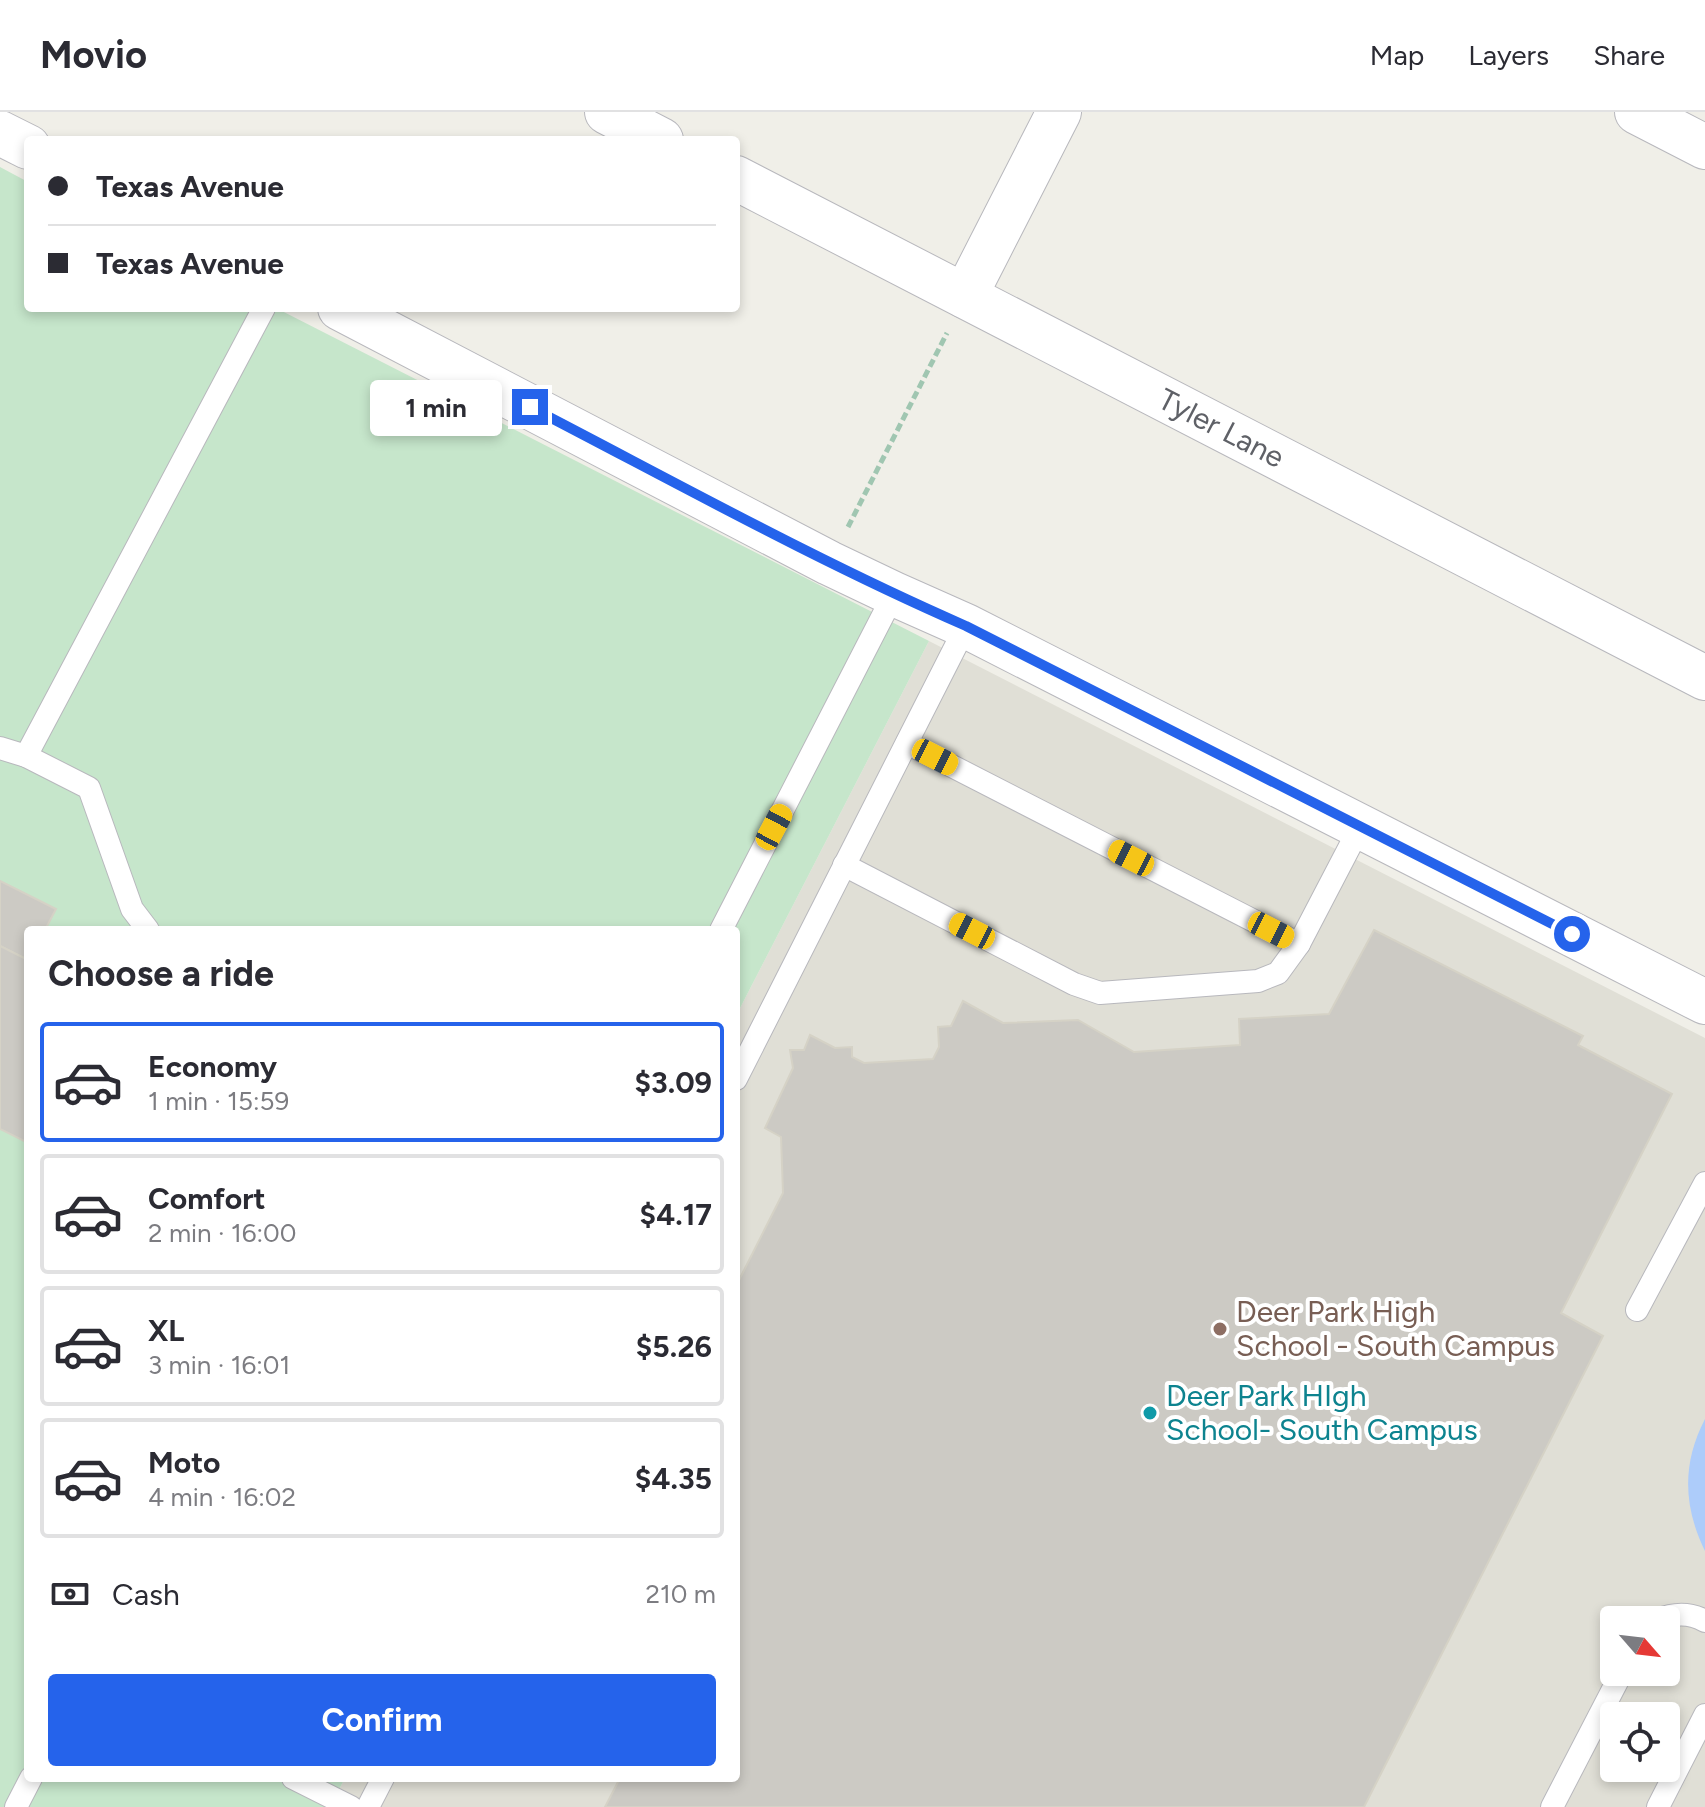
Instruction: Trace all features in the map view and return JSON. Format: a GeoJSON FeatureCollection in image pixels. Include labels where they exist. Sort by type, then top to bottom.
{"type":"FeatureCollection","features":[{"type":"Feature","properties":{"kind":"street"},"geometry":{"type":"LineString","coordinates":[[607,112],[653,136]]}},
{"type":"Feature","properties":{"kind":"street"},"geometry":{"type":"LineString","coordinates":[[965,296],[1059,112]]}},
{"type":"Feature","properties":{"kind":"street"},"geometry":{"type":"LineString","coordinates":[[1637,112],[1705,147]]}},
{"type":"Feature","properties":{"kind":"street"},"geometry":{"type":"LineString","coordinates":[[0,133],[24,145]]}},
{"type":"Feature","properties":{"kind":"street","name":"Tyler Lane"},"geometry":{"type":"LineString","coordinates":[[740,180],[1705,678]]}},
{"type":"Feature","properties":{"kind":"street"},"geometry":{"type":"LineString","coordinates":[[348,312],[829,563],[966,626],[1705,1002]]}},
{"type":"Feature","properties":{"kind":"lane"},"geometry":{"type":"LineString","coordinates":[[26,756],[262,312]]}},
{"type":"Feature","properties":{"kind":"lane"},"geometry":{"type":"LineString","coordinates":[[723,926],[894,594]]}},
{"type":"Feature","properties":{"kind":"lane"},"geometry":{"type":"LineString","coordinates":[[740,1071],[966,626]]}},
{"type":"Feature","properties":{"kind":"lane"},"geometry":{"type":"LineString","coordinates":[[907,743],[1299,944]]}},
{"type":"Feature","properties":{"kind":"lane"},"geometry":{"type":"LineString","coordinates":[[0,748],[26,756],[89,788],[132,909],[145,926]]}},
{"type":"Feature","properties":{"kind":"lane"},"geometry":{"type":"LineString","coordinates":[[844,865],[1074,984],[1100,993],[1258,981],[1278,973],[1299,944],[1360,827]]}},
{"type":"Feature","properties":{"kind":"lane"},"geometry":{"type":"LineString","coordinates":[[1637,1310],[1705,1183]]}},
{"type":"Feature","properties":{"kind":"lane"},"geometry":{"type":"LineString","coordinates":[[1680,1615],[1694,1615],[1705,1621]]}},
{"type":"Feature","properties":{"kind":"lane"},"geometry":{"type":"LineString","coordinates":[[1552,1807],[1615,1686]]}},
{"type":"Feature","properties":{"kind":"lane"},"geometry":{"type":"LineString","coordinates":[[1658,1807],[1705,1715]]}},
{"type":"Feature","properties":{"kind":"lane"},"geometry":{"type":"LineString","coordinates":[[16,1807],[29,1782]]}},
{"type":"Feature","properties":{"kind":"lane"},"geometry":{"type":"LineString","coordinates":[[301,1782],[351,1807]]}},
{"type":"Feature","properties":{"kind":"lane"},"geometry":{"type":"LineString","coordinates":[[368,1807],[381,1782]]}},
{"type":"Feature","properties":{"kind":"path"},"geometry":{"type":"LineString","coordinates":[[829,563],[965,296]]}},
{"type":"Feature","properties":{"kind":"shaded area","name":"Deer Park High School - South Campus"},"geometry":{"type":"Polygon","coordinates":[[[929,641],[1705,1038],[1705,1807],[330,1807],[343,1782],[740,1782],[740,1008],[929,641]]]}},
{"type":"Feature","properties":{"kind":"green space"},"geometry":{"type":"Polygon","coordinates":[[[0,167],[24,180],[24,312],[284,312],[929,641],[740,1008],[740,926],[24,926],[24,1782],[343,1782],[330,1807],[0,1807],[0,167]]]}},
{"type":"Feature","properties":{"kind":"water"},"geometry":{"type":"Polygon","coordinates":[[[1705,1419],[1705,1551],[1692,1518],[1688,1485],[1692,1452],[1705,1419]]]}},
{"type":"Feature","properties":{"kind":"building"},"geometry":{"type":"Polygon","coordinates":[[[0,881],[56,909],[47,926],[24,926],[24,958],[0,946],[0,881]]]}},
{"type":"Feature","properties":{"kind":"building","name":"Deer Park High School - South Campus"},"geometry":{"type":"Polygon","coordinates":[[[1374,930],[1583,1036],[1578,1045],[1672,1094],[1561,1313],[1603,1336],[1364,1807],[605,1807],[618,1782],[740,1782],[740,1278],[783,1193],[781,1137],[765,1128],[793,1068],[790,1050],[804,1050],[810,1035],[835,1048],[852,1047],[852,1057],[864,1063],[933,1059],[939,1047],[938,1027],[951,1026],[963,1001],[1003,1023],[1078,1020],[1134,1052],[1240,1045],[1239,1019],[1329,1014],[1374,930]]]}},
{"type":"Feature","properties":{"kind":"building"},"geometry":{"type":"Polygon","coordinates":[[[0,946],[24,958],[24,1141],[0,1129],[0,946]]]}},
{"type":"Feature","properties":{"kind":"place","name":"Deer Park High School - South Campus"},"geometry":{"type":"Point","coordinates":[1220,1329]}},
{"type":"Feature","properties":{"kind":"place","name":"Deer Park HIgh School- South Campus"},"geometry":{"type":"Point","coordinates":[1150,1413]}},
{"type":"Feature","properties":{"kind":"route"},"geometry":{"type":"LineString","coordinates":[[530,407],[829,563],[966,626],[1572,934]]}}]}
